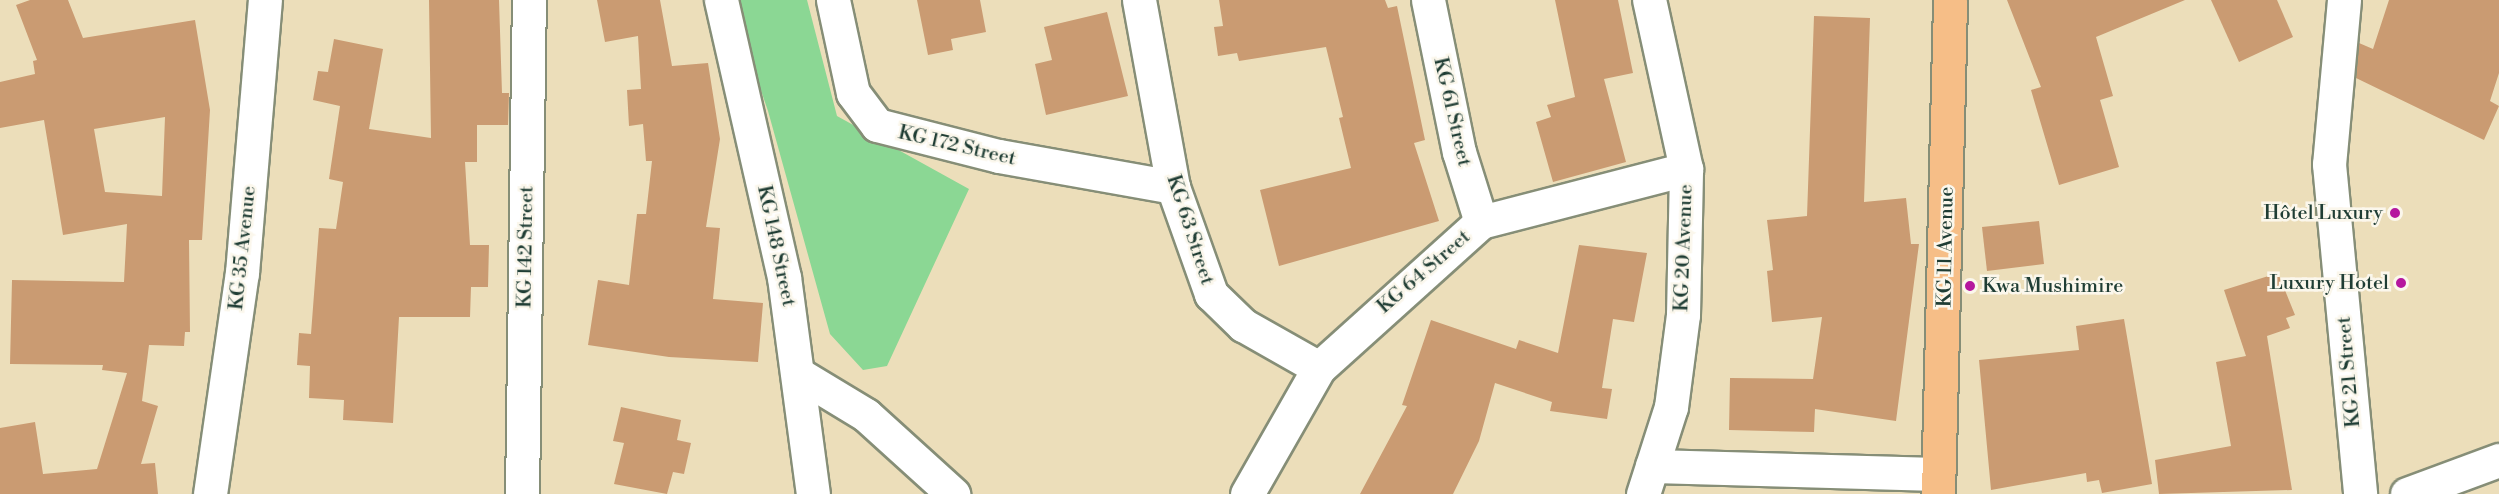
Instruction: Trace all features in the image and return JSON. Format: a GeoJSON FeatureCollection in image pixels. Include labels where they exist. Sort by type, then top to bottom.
{"type":"FeatureCollection","features":[{"type":"Feature","properties":{"kind":"main road","name":"KG 11 Avenue"},"geometry":{"type":"LineString","coordinates":[[1938,484],[1950,0]]}},
{"type":"Feature","properties":{"kind":"street","name":"KG 35 Avenue"},"geometry":{"type":"LineString","coordinates":[[210,494],[242,273],[265,0]]}},
{"type":"Feature","properties":{"kind":"street","name":"KG 142 Street"},"geometry":{"type":"LineString","coordinates":[[522,494],[529,0]]}},
{"type":"Feature","properties":{"kind":"street","name":"KG 148 Street"},"geometry":{"type":"LineString","coordinates":[[721,0],[784,278],[800,375],[813,494]]}},
{"type":"Feature","properties":{"kind":"street","name":"KG 172 Street"},"geometry":{"type":"LineString","coordinates":[[833,0],[853,93],[877,125],[999,156],[1173,187]]}},
{"type":"Feature","properties":{"kind":"street","name":"KG 63 Street"},"geometry":{"type":"LineString","coordinates":[[1139,0],[1173,187],[1211,294],[1243,325],[1319,368]]}},
{"type":"Feature","properties":{"kind":"street","name":"KG 61 Street"},"geometry":{"type":"LineString","coordinates":[[1428,0],[1459,152],[1481,222]]}},
{"type":"Feature","properties":{"kind":"street","name":"KG 20 Avenue"},"geometry":{"type":"LineString","coordinates":[[1648,480],[1671,407],[1683,315],[1686,170],[1649,0]]}},
{"type":"Feature","properties":{"kind":"street","name":"KG 21 Street"},"geometry":{"type":"LineString","coordinates":[[2344,0],[2329,164],[2360,494]]}},
{"type":"Feature","properties":{"kind":"street","name":"KG 64 Street"},"geometry":{"type":"LineString","coordinates":[[1247,494],[1319,368],[1481,222],[1686,170]]}},
{"type":"Feature","properties":{"kind":"street"},"geometry":{"type":"LineString","coordinates":[[800,375],[866,415],[953,494]]}},
{"type":"Feature","properties":{"kind":"street"},"geometry":{"type":"LineString","coordinates":[[2406,494],[2499,460]]}},
{"type":"Feature","properties":{"kind":"street"},"geometry":{"type":"LineString","coordinates":[[1648,480],[1938,484]]}},
{"type":"Feature","properties":{"kind":"green space"},"geometry":{"type":"Polygon","coordinates":[[[730,0],[807,0],[837,116],[969,189],[887,366],[863,370],[830,334],[768,111],[730,0]]]}},
{"type":"Feature","properties":{"kind":"building"},"geometry":{"type":"Polygon","coordinates":[[[30,0],[68,0],[83,38],[195,20],[210,110],[202,240],[189,240],[190,332],[185,332],[184,346],[149,345],[142,401],[158,406],[141,464],[155,463],[158,494],[0,494],[0,428],[35,422],[43,474],[97,469],[127,373],[102,370],[103,365],[10,364],[12,280],[124,282],[127,224],[63,235],[44,120],[0,128],[0,82],[35,74],[33,61],[37,60],[16,5],[30,0]],[[165,117],[94,129],[105,192],[162,196],[165,117]]]}},
{"type":"Feature","properties":{"kind":"building"},"geometry":{"type":"Polygon","coordinates":[[[429,0],[499,0],[502,93],[509,93],[508,125],[477,125],[477,162],[465,162],[470,245],[489,245],[488,287],[471,287],[470,317],[399,317],[393,423],[343,420],[344,400],[309,398],[310,366],[297,365],[299,333],[311,334],[319,228],[336,229],[343,182],[329,179],[340,106],[313,100],[318,71],[328,72],[334,39],[383,49],[369,129],[431,138],[429,0]]]}},
{"type":"Feature","properties":{"kind":"building"},"geometry":{"type":"Polygon","coordinates":[[[597,0],[660,0],[672,66],[708,63],[720,139],[706,227],[720,228],[713,299],[763,303],[758,362],[669,357],[588,345],[598,280],[629,285],[637,214],[646,214],[652,161],[646,161],[643,124],[629,126],[627,90],[641,89],[638,36],[605,42],[597,0]]]}},
{"type":"Feature","properties":{"kind":"building"},"geometry":{"type":"Polygon","coordinates":[[[917,0],[980,0],[986,32],[951,39],[953,50],[928,55],[917,0]]]}},
{"type":"Feature","properties":{"kind":"building"},"geometry":{"type":"Polygon","coordinates":[[[1219,0],[1385,0],[1388,8],[1397,6],[1425,140],[1414,143],[1439,221],[1279,266],[1260,190],[1351,168],[1339,118],[1343,117],[1326,47],[1239,61],[1237,53],[1218,56],[1214,27],[1223,26],[1219,0]]]}},
{"type":"Feature","properties":{"kind":"building"},"geometry":{"type":"Polygon","coordinates":[[[1555,0],[1618,0],[1633,73],[1604,79],[1626,162],[1553,182],[1536,122],[1551,117],[1547,105],[1575,97],[1555,0]]]}},
{"type":"Feature","properties":{"kind":"building"},"geometry":{"type":"Polygon","coordinates":[[[2007,0],[2185,0],[2096,37],[2113,96],[2100,100],[2119,167],[2059,185],[2031,90],[2041,87],[2007,0]]]}},
{"type":"Feature","properties":{"kind":"building"},"geometry":{"type":"Polygon","coordinates":[[[2211,0],[2277,0],[2293,37],[2239,62],[2211,0]]]}},
{"type":"Feature","properties":{"kind":"building"},"geometry":{"type":"Polygon","coordinates":[[[2389,0],[2499,0],[2499,73],[2490,101],[2499,106],[2484,140],[2356,78],[2359,43],[2373,49],[2389,0]]]}},
{"type":"Feature","properties":{"kind":"building"},"geometry":{"type":"Polygon","coordinates":[[[1107,12],[1128,96],[1046,115],[1035,64],[1052,60],[1044,27],[1107,12]]]}},
{"type":"Feature","properties":{"kind":"building"},"geometry":{"type":"Polygon","coordinates":[[[1814,16],[1870,18],[1864,202],[1906,198],[1911,244],[1919,244],[1896,421],[1815,409],[1814,432],[1729,430],[1730,378],[1813,379],[1822,317],[1772,322],[1767,271],[1773,270],[1767,220],[1807,216],[1814,16]]]}},
{"type":"Feature","properties":{"kind":"building"},"geometry":{"type":"Polygon","coordinates":[[[2039,221],[2044,264],[1987,271],[1982,227],[2039,221]]]}},
{"type":"Feature","properties":{"kind":"building"},"geometry":{"type":"Polygon","coordinates":[[[1579,245],[1647,253],[1634,322],[1613,319],[1602,388],[1612,389],[1607,419],[1550,411],[1552,402],[1495,383],[1479,441],[1453,494],[1360,494],[1407,406],[1402,405],[1431,320],[1516,349],[1519,340],[1558,353],[1579,245]]]}},
{"type":"Feature","properties":{"kind":"building"},"geometry":{"type":"Polygon","coordinates":[[[2278,273],[2295,315],[2286,318],[2290,328],[2267,336],[2292,490],[2159,494],[2155,460],[2231,446],[2216,362],[2246,356],[2224,290],[2278,273]]]}},
{"type":"Feature","properties":{"kind":"building"},"geometry":{"type":"Polygon","coordinates":[[[2124,319],[2152,484],[2102,493],[2099,480],[2087,482],[2086,473],[1991,490],[1979,360],[2079,350],[2076,326],[2124,319]]]}},
{"type":"Feature","properties":{"kind":"building"},"geometry":{"type":"Polygon","coordinates":[[[621,407],[681,420],[677,440],[691,443],[684,474],[673,472],[667,494],[614,484],[624,443],[613,441],[621,407]]]}},
{"type":"Feature","properties":{"kind":"place","name":"Hôtel Luxury"},"geometry":{"type":"Point","coordinates":[2395,213]}},
{"type":"Feature","properties":{"kind":"place","name":"Luxury Hotel"},"geometry":{"type":"Point","coordinates":[2401,283]}},
{"type":"Feature","properties":{"kind":"place","name":"Kwa Mushimire"},"geometry":{"type":"Point","coordinates":[1970,286]}}]}
